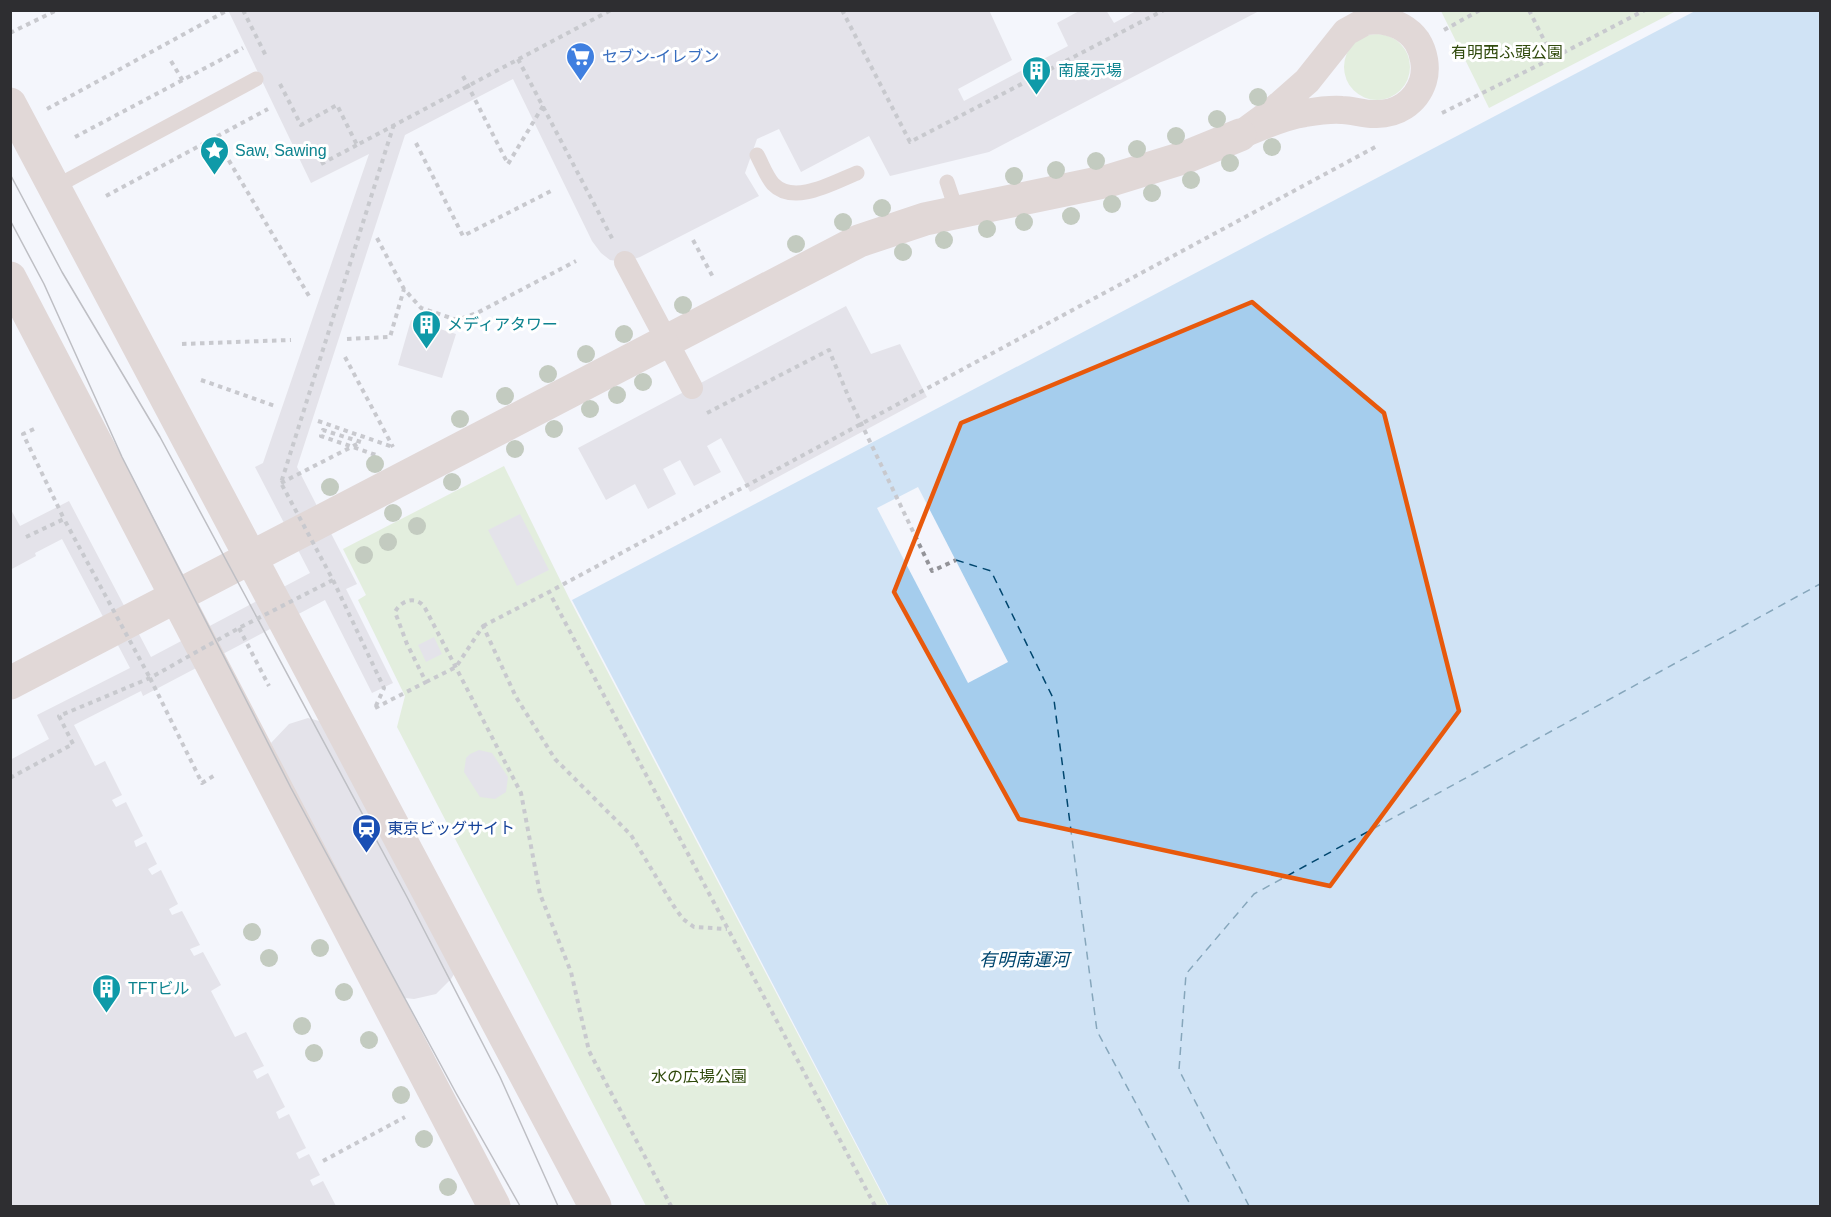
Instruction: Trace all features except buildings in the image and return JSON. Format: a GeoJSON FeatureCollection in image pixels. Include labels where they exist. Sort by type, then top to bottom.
{"type":"FeatureCollection","features":[{"type":"Feature","properties":{"kind":"street"},"geometry":{"type":"LineString","coordinates":[[10,683],[859,241],[926,219],[952,197],[1108,181],[1186,157],[1277,120],[1302,113],[1341,110],[1371,114],[1394,112],[1410,102],[1422,84],[1425,65],[1420,46],[1407,31],[1396,24],[1378,20],[1356,25],[1346,32],[1307,81],[1274,110],[1240,135]]}},
{"type":"Feature","properties":{"kind":"street"},"geometry":{"type":"LineString","coordinates":[[26,108],[55,187],[595,1206]]}},
{"type":"Feature","properties":{"kind":"street"},"geometry":{"type":"LineString","coordinates":[[625,262],[692,388]]}},
{"type":"Feature","properties":{"kind":"street"},"geometry":{"type":"LineString","coordinates":[[10,278],[494,1206]]}},
{"type":"Feature","properties":{"kind":"lane"},"geometry":{"type":"LineString","coordinates":[[55,187],[256,79]]}},
{"type":"Feature","properties":{"kind":"lane"},"geometry":{"type":"LineString","coordinates":[[757,155],[772,183],[780,190],[791,194],[802,194],[857,173]]}},
{"type":"Feature","properties":{"kind":"path"},"geometry":{"type":"LineString","coordinates":[[10,33],[57,10]]}},
{"type":"Feature","properties":{"kind":"path"},"geometry":{"type":"LineString","coordinates":[[26,108],[228,10]]}},
{"type":"Feature","properties":{"kind":"path"},"geometry":{"type":"LineString","coordinates":[[243,10],[269,63]]}},
{"type":"Feature","properties":{"kind":"path"},"geometry":{"type":"LineString","coordinates":[[321,164],[394,123],[611,10]]}},
{"type":"Feature","properties":{"kind":"path"},"geometry":{"type":"LineString","coordinates":[[842,10],[910,142],[1164,10]]}},
{"type":"Feature","properties":{"kind":"path"},"geometry":{"type":"LineString","coordinates":[[1443,30],[1480,10]]}},
{"type":"Feature","properties":{"kind":"path"},"geometry":{"type":"LineString","coordinates":[[1529,10],[1553,58]]}},
{"type":"Feature","properties":{"kind":"path"},"geometry":{"type":"LineString","coordinates":[[1440,113],[1645,10]]}},
{"type":"Feature","properties":{"kind":"path"},"geometry":{"type":"LineString","coordinates":[[75,137],[243,48]]}},
{"type":"Feature","properties":{"kind":"path"},"geometry":{"type":"LineString","coordinates":[[518,59],[625,262]]}},
{"type":"Feature","properties":{"kind":"path"},"geometry":{"type":"LineString","coordinates":[[171,61],[183,81]]}},
{"type":"Feature","properties":{"kind":"path"},"geometry":{"type":"LineString","coordinates":[[463,76],[508,164],[543,106]]}},
{"type":"Feature","properties":{"kind":"path"},"geometry":{"type":"LineString","coordinates":[[280,83],[301,125],[336,105],[357,145]]}},
{"type":"Feature","properties":{"kind":"path"},"geometry":{"type":"LineString","coordinates":[[106,196],[268,109]]}},
{"type":"Feature","properties":{"kind":"path"},"geometry":{"type":"LineString","coordinates":[[394,123],[282,483],[333,580],[384,688],[375,708],[456,667],[483,626],[1383,144]]}},
{"type":"Feature","properties":{"kind":"path"},"geometry":{"type":"LineString","coordinates":[[215,137],[309,296]]}},
{"type":"Feature","properties":{"kind":"path"},"geometry":{"type":"LineString","coordinates":[[416,144],[463,236],[553,190]]}},
{"type":"Feature","properties":{"kind":"path"},"geometry":{"type":"LineString","coordinates":[[376,238],[404,289],[421,308],[457,320],[477,313],[576,261]]}},
{"type":"Feature","properties":{"kind":"path"},"geometry":{"type":"LineString","coordinates":[[693,240],[714,279]]}},
{"type":"Feature","properties":{"kind":"path"},"geometry":{"type":"LineString","coordinates":[[347,339],[390,337],[404,289]]}},
{"type":"Feature","properties":{"kind":"path"},"geometry":{"type":"LineString","coordinates":[[182,344],[291,340]]}},
{"type":"Feature","properties":{"kind":"path"},"geometry":{"type":"LineString","coordinates":[[692,388],[703,415],[829,350],[861,424],[932,571],[956,560]]}},
{"type":"Feature","properties":{"kind":"path"},"geometry":{"type":"LineString","coordinates":[[318,421],[393,447],[345,357]]}},
{"type":"Feature","properties":{"kind":"path"},"geometry":{"type":"LineString","coordinates":[[201,380],[275,406]]}},
{"type":"Feature","properties":{"kind":"path"},"geometry":{"type":"LineString","coordinates":[[34,429],[24,434],[64,519],[150,678],[202,783],[215,775]]}},
{"type":"Feature","properties":{"kind":"path"},"geometry":{"type":"LineString","coordinates":[[282,483],[333,457],[352,447],[361,442],[323,430],[321,436],[346,445],[357,448],[366,451],[376,455]]}},
{"type":"Feature","properties":{"kind":"path"},"geometry":{"type":"LineString","coordinates":[[26,537],[64,519]]}},
{"type":"Feature","properties":{"kind":"path"},"geometry":{"type":"LineString","coordinates":[[10,778],[73,744],[59,716],[150,678],[239,628],[333,580]]}},
{"type":"Feature","properties":{"kind":"path"},"geometry":{"type":"LineString","coordinates":[[549,592],[875,1206]]}},
{"type":"Feature","properties":{"kind":"path"},"geometry":{"type":"LineString","coordinates":[[426,682],[395,612],[399,605],[406,601],[415,600],[422,603],[520,793],[540,894],[571,972],[589,1051],[671,1206]]}},
{"type":"Feature","properties":{"kind":"path"},"geometry":{"type":"LineString","coordinates":[[483,626],[516,697],[555,759],[631,835],[683,919],[694,927],[728,929]]}},
{"type":"Feature","properties":{"kind":"path"},"geometry":{"type":"LineString","coordinates":[[239,628],[269,686]]}},
{"type":"Feature","properties":{"kind":"path"},"geometry":{"type":"LineString","coordinates":[[323,1161],[405,1117]]}},
{"type":"Feature","properties":{"kind":"highlighted area"},"geometry":{"type":"Polygon","coordinates":[[[1252,302],[1384,413],[1459,711],[1330,886],[1019,819],[894,592],[961,423],[1252,302]]]}},
{"type":"Feature","properties":{"kind":"green space","name":"有明西ふ頭公園"},"geometry":{"type":"Polygon","coordinates":[[[1441,11],[1676,11],[1489,108],[1441,11]]]}},
{"type":"Feature","properties":{"kind":"green space"},"geometry":{"type":"Polygon","coordinates":[[[1377,34],[1390,36],[1405,49],[1410,67],[1408,80],[1395,95],[1377,100],[1364,98],[1349,85],[1344,67],[1346,54],[1359,39],[1377,34]]]}},
{"type":"Feature","properties":{"kind":"green space","name":"水の広場公園"},"geometry":{"type":"Polygon","coordinates":[[[504,466],[570,600],[888,1206],[646,1206],[397,727],[405,696],[358,600],[366,595],[343,549],[504,466]]]}},
{"type":"Feature","properties":{"kind":"water","name":"有明南運河"},"geometry":{"type":"Polygon","coordinates":[[[1695,11],[1820,11],[1820,1206],[889,1206],[572,600],[1695,11]]]}},
{"type":"Feature","properties":{"kind":"pier"},"geometry":{"type":"Polygon","coordinates":[[[918,487],[1008,662],[968,683],[877,508],[918,487]]]}},
{"type":"Feature","properties":{"kind":"ferry route"},"geometry":{"type":"LineString","coordinates":[[956,560],[991,571],[1054,700],[1097,1031],[1191,1206]]}},
{"type":"Feature","properties":{"kind":"ferry route"},"geometry":{"type":"LineString","coordinates":[[1249,1206],[1179,1070],[1186,974],[1254,894],[1820,584]]}},
{"type":"Feature","properties":{"kind":"tram line"},"geometry":{"type":"LineString","coordinates":[[10,174],[62,272],[160,437],[407,897],[500,1077],[558,1206]]}},
{"type":"Feature","properties":{"kind":"tram line"},"geometry":{"type":"LineString","coordinates":[[10,220],[44,284],[122,457],[291,788],[456,1093],[520,1206]]}},
{"type":"Feature","properties":{"kind":"place","name":"セブン-イレブン"},"geometry":{"type":"Point","coordinates":[581,82]}},
{"type":"Feature","properties":{"kind":"place","name":"南展示場"},"geometry":{"type":"Point","coordinates":[1037,96]}},
{"type":"Feature","properties":{"kind":"place","name":"Saw, Sawing"},"geometry":{"type":"Point","coordinates":[214,176]}},
{"type":"Feature","properties":{"kind":"place","name":"メディアタワー"},"geometry":{"type":"Point","coordinates":[426,350]}},
{"type":"Feature","properties":{"kind":"place","name":"東京ビッグサイト"},"geometry":{"type":"Point","coordinates":[366,854]}},
{"type":"Feature","properties":{"kind":"place","name":"TFTビル"},"geometry":{"type":"Point","coordinates":[107,1014]}}]}
